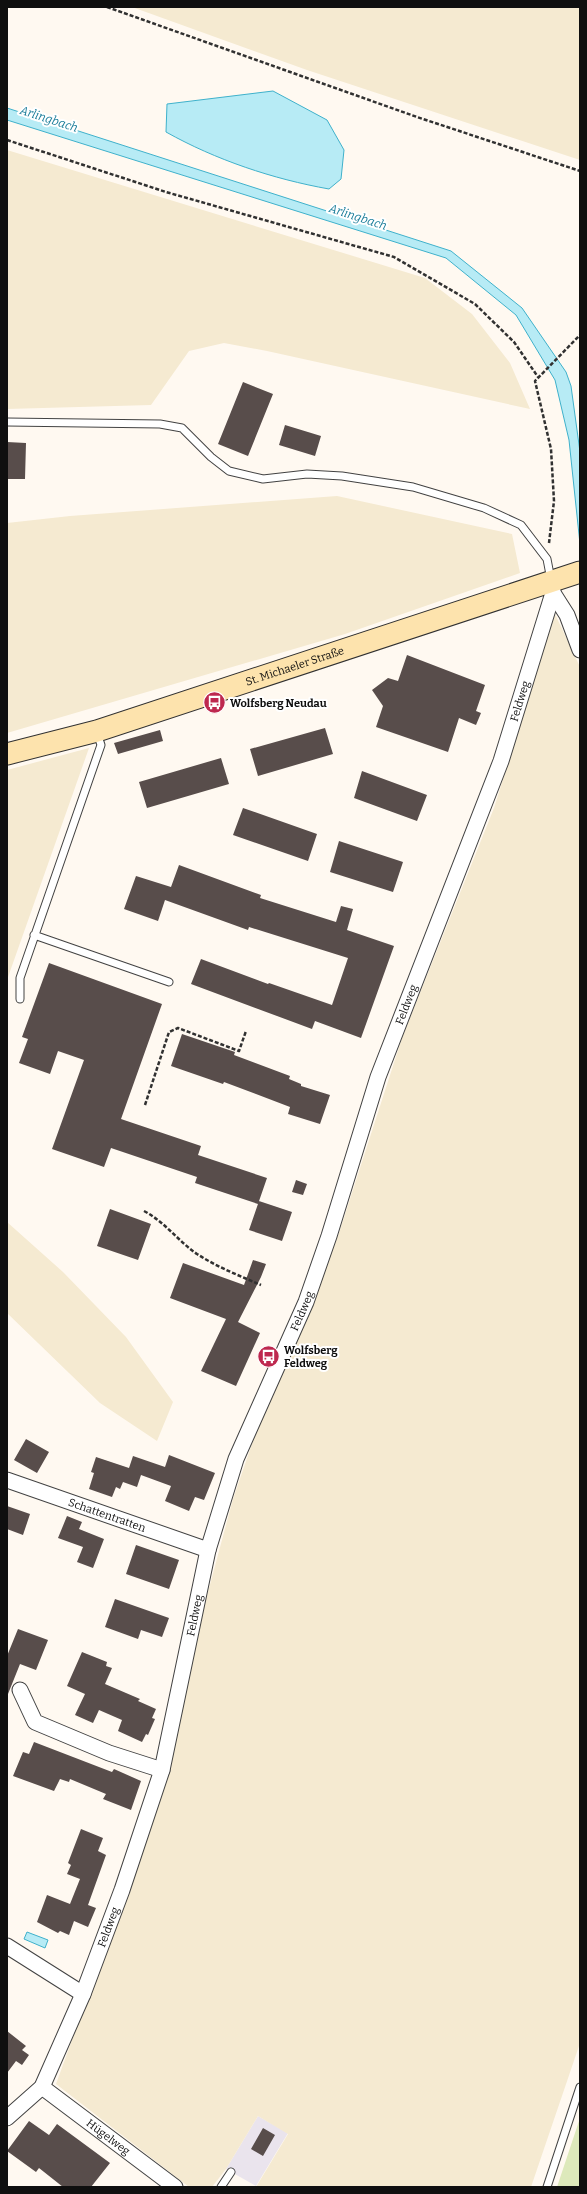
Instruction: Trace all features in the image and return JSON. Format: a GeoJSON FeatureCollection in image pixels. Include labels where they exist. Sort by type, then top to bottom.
{"type":"FeatureCollection","features":[{"type":"Feature","properties":{"kind":"main road","name":"St. Michaeler Straße"},"geometry":{"type":"LineString","coordinates":[[7,754],[97,731],[564,581]]}},
{"type":"Feature","properties":{"kind":"street"},"geometry":{"type":"LineString","coordinates":[[564,581],[567,615],[580,650]]}},
{"type":"Feature","properties":{"kind":"street","name":"Feldweg"},"geometry":{"type":"LineString","coordinates":[[7,2118],[42,2087],[83,1994],[122,1890],[162,1770],[208,1550],[236,1459],[306,1302],[329,1236],[378,1077],[501,761],[564,581]]}},
{"type":"Feature","properties":{"kind":"street","name":"Schattentratten"},"geometry":{"type":"LineString","coordinates":[[7,1480],[208,1550]]}},
{"type":"Feature","properties":{"kind":"street"},"geometry":{"type":"LineString","coordinates":[[20,1690],[36,1722],[109,1754],[162,1770]]}},
{"type":"Feature","properties":{"kind":"street"},"geometry":{"type":"LineString","coordinates":[[7,1946],[83,1994]]}},
{"type":"Feature","properties":{"kind":"street","name":"Hügelweg"},"geometry":{"type":"LineString","coordinates":[[42,2087],[175,2187]]}},
{"type":"Feature","properties":{"kind":"lane"},"geometry":{"type":"LineString","coordinates":[[7,422],[160,424],[182,428],[210,457],[229,471],[263,479],[307,474],[342,476],[413,487],[484,508],[521,525],[564,581]]}},
{"type":"Feature","properties":{"kind":"lane"},"geometry":{"type":"LineString","coordinates":[[20,999],[20,978],[101,745],[97,731]]}},
{"type":"Feature","properties":{"kind":"lane"},"geometry":{"type":"LineString","coordinates":[[34,935],[169,982]]}},
{"type":"Feature","properties":{"kind":"lane"},"geometry":{"type":"LineString","coordinates":[[547,2187],[580,2087]]}},
{"type":"Feature","properties":{"kind":"lane"},"geometry":{"type":"LineString","coordinates":[[221,2187],[231,2172]]}},
{"type":"Feature","properties":{"kind":"path"},"geometry":{"type":"LineString","coordinates":[[107,7],[417,117],[580,171]]}},
{"type":"Feature","properties":{"kind":"path"},"geometry":{"type":"LineString","coordinates":[[7,140],[166,192],[394,257],[475,304],[514,342],[538,378]]}},
{"type":"Feature","properties":{"kind":"path"},"geometry":{"type":"LineString","coordinates":[[547,559],[554,501],[551,449],[535,381],[580,335]]}},
{"type":"Feature","properties":{"kind":"path"},"geometry":{"type":"LineString","coordinates":[[145,1105],[169,1032],[178,1028],[239,1051],[246,1031]]}},
{"type":"Feature","properties":{"kind":"path"},"geometry":{"type":"LineString","coordinates":[[144,1211],[156,1217],[196,1253],[215,1265],[262,1285]]}},
{"type":"Feature","properties":{"kind":"shaded area"},"geometry":{"type":"Polygon","coordinates":[[[132,7],[580,7],[580,160],[307,70],[132,7]]]}},
{"type":"Feature","properties":{"kind":"shaded area"},"geometry":{"type":"Polygon","coordinates":[[[7,150],[425,278],[472,314],[510,363],[530,409],[267,351],[224,343],[189,351],[151,405],[7,409],[7,150]]]}},
{"type":"Feature","properties":{"kind":"shaded area"},"geometry":{"type":"Polygon","coordinates":[[[337,496],[512,534],[520,573],[345,634],[7,733],[7,523],[70,516],[337,496]]]}},
{"type":"Feature","properties":{"kind":"shaded area"},"geometry":{"type":"Polygon","coordinates":[[[555,614],[580,667],[580,2043],[531,2187],[256,2187],[288,2134],[258,2116],[226,2169],[212,2187],[189,2187],[56,2084],[167,1779],[184,1690],[233,1499],[254,1438],[299,1336],[339,1233],[402,1038],[494,808],[555,614]]]}},
{"type":"Feature","properties":{"kind":"shaded area"},"geometry":{"type":"Polygon","coordinates":[[[89,748],[7,980],[7,770],[89,748]]]}},
{"type":"Feature","properties":{"kind":"shaded area"},"geometry":{"type":"Polygon","coordinates":[[[7,1222],[63,1272],[126,1337],[173,1402],[157,1441],[100,1403],[7,1313],[7,1222]]]}},
{"type":"Feature","properties":{"kind":"shaded area"},"geometry":{"type":"Polygon","coordinates":[[[258,2116],[288,2133],[256,2186],[226,2169],[258,2116]]]}},
{"type":"Feature","properties":{"kind":"green space"},"geometry":{"type":"Polygon","coordinates":[[[580,2118],[580,2187],[557,2187],[580,2118]]]}},
{"type":"Feature","properties":{"kind":"water"},"geometry":{"type":"Polygon","coordinates":[[[273,91],[327,120],[344,150],[341,179],[329,189],[287,180],[245,167],[225,160],[166,132],[167,104],[273,91]]]}},
{"type":"Feature","properties":{"kind":"water","name":"Arlingbach"},"geometry":{"type":"Polygon","coordinates":[[[7,108],[451,251],[522,308],[566,372],[571,386],[580,452],[580,544],[569,440],[555,380],[516,315],[446,258],[7,120],[7,108]]]}},
{"type":"Feature","properties":{"kind":"water"},"geometry":{"type":"Polygon","coordinates":[[[27,1932],[48,1940],[45,1948],[24,1939],[27,1932]]]}},
{"type":"Feature","properties":{"kind":"building"},"geometry":{"type":"Polygon","coordinates":[[[243,382],[273,394],[248,456],[218,444],[243,382]]]}},
{"type":"Feature","properties":{"kind":"building"},"geometry":{"type":"Polygon","coordinates":[[[285,425],[321,436],[315,456],[279,445],[285,425]]]}},
{"type":"Feature","properties":{"kind":"building"},"geometry":{"type":"Polygon","coordinates":[[[7,442],[26,443],[25,479],[7,479],[7,442]]]}},
{"type":"Feature","properties":{"kind":"building"},"geometry":{"type":"Polygon","coordinates":[[[407,655],[485,685],[476,711],[481,713],[476,725],[459,718],[448,752],[376,727],[383,706],[372,690],[388,678],[398,681],[407,655]]]}},
{"type":"Feature","properties":{"kind":"building"},"geometry":{"type":"Polygon","coordinates":[[[325,728],[333,754],[258,776],[250,749],[325,728]]]}},
{"type":"Feature","properties":{"kind":"building"},"geometry":{"type":"Polygon","coordinates":[[[160,730],[163,741],[118,754],[114,743],[160,730]]]}},
{"type":"Feature","properties":{"kind":"building"},"geometry":{"type":"Polygon","coordinates":[[[221,758],[229,784],[147,808],[139,782],[221,758]]]}},
{"type":"Feature","properties":{"kind":"building"},"geometry":{"type":"Polygon","coordinates":[[[362,771],[427,795],[417,821],[354,798],[362,771]]]}},
{"type":"Feature","properties":{"kind":"building"},"geometry":{"type":"Polygon","coordinates":[[[243,808],[317,834],[308,861],[233,835],[243,808]]]}},
{"type":"Feature","properties":{"kind":"building"},"geometry":{"type":"Polygon","coordinates":[[[339,841],[403,862],[393,892],[330,872],[339,841]]]}},
{"type":"Feature","properties":{"kind":"building"},"geometry":{"type":"Polygon","coordinates":[[[179,865],[261,895],[260,898],[336,922],[341,906],[353,909],[347,930],[394,946],[361,1038],[315,1021],[312,1029],[191,984],[201,959],[268,984],[269,983],[332,1005],[348,958],[249,927],[248,930],[165,900],[158,921],[124,909],[136,876],[171,887],[179,865]]]}},
{"type":"Feature","properties":{"kind":"building"},"geometry":{"type":"Polygon","coordinates":[[[49,963],[162,1004],[121,1119],[201,1146],[198,1155],[267,1178],[258,1204],[195,1183],[197,1177],[111,1148],[104,1167],[52,1149],[84,1060],[58,1051],[50,1074],[19,1063],[28,1039],[22,1037],[49,963]]]}},
{"type":"Feature","properties":{"kind":"building"},"geometry":{"type":"Polygon","coordinates":[[[182,1034],[235,1052],[234,1055],[290,1076],[289,1079],[301,1084],[301,1086],[330,1095],[320,1124],[288,1114],[290,1107],[224,1082],[223,1084],[171,1066],[182,1034]]]}},
{"type":"Feature","properties":{"kind":"building"},"geometry":{"type":"Polygon","coordinates":[[[296,1180],[307,1184],[303,1195],[292,1192],[296,1180]]]}},
{"type":"Feature","properties":{"kind":"building"},"geometry":{"type":"Polygon","coordinates":[[[259,1201],[292,1212],[282,1241],[249,1230],[259,1201]]]}},
{"type":"Feature","properties":{"kind":"building"},"geometry":{"type":"Polygon","coordinates":[[[110,1209],[151,1224],[138,1260],[97,1246],[110,1209]]]}},
{"type":"Feature","properties":{"kind":"building"},"geometry":{"type":"Polygon","coordinates":[[[253,1260],[266,1264],[238,1322],[260,1333],[236,1386],[201,1371],[226,1319],[170,1298],[183,1263],[244,1285],[253,1260]]]}},
{"type":"Feature","properties":{"kind":"building"},"geometry":{"type":"Polygon","coordinates":[[[26,1439],[49,1452],[37,1473],[14,1460],[26,1439]]]}},
{"type":"Feature","properties":{"kind":"building"},"geometry":{"type":"Polygon","coordinates":[[[169,1455],[215,1473],[204,1500],[195,1497],[189,1511],[165,1501],[171,1486],[141,1475],[137,1487],[123,1482],[120,1489],[116,1487],[112,1497],[89,1489],[94,1473],[91,1472],[96,1457],[129,1468],[133,1456],[165,1467],[169,1455]]]}},
{"type":"Feature","properties":{"kind":"building"},"geometry":{"type":"Polygon","coordinates":[[[7,1506],[30,1514],[23,1535],[7,1529],[7,1506]]]}},
{"type":"Feature","properties":{"kind":"building"},"geometry":{"type":"Polygon","coordinates":[[[67,1516],[82,1522],[79,1529],[104,1539],[93,1568],[77,1562],[83,1547],[58,1538],[67,1516]]]}},
{"type":"Feature","properties":{"kind":"building"},"geometry":{"type":"Polygon","coordinates":[[[136,1545],[179,1560],[169,1589],[126,1574],[136,1545]]]}},
{"type":"Feature","properties":{"kind":"building"},"geometry":{"type":"Polygon","coordinates":[[[115,1599],[169,1618],[162,1637],[141,1630],[138,1639],[105,1627],[115,1599]]]}},
{"type":"Feature","properties":{"kind":"building"},"geometry":{"type":"Polygon","coordinates":[[[18,1629],[48,1640],[36,1670],[20,1664],[8,1694],[7,1656],[18,1629]]]}},
{"type":"Feature","properties":{"kind":"building"},"geometry":{"type":"Polygon","coordinates":[[[82,1652],[107,1662],[106,1666],[112,1668],[105,1684],[140,1699],[138,1701],[156,1709],[152,1718],[155,1719],[148,1735],[146,1734],[142,1742],[118,1731],[122,1720],[99,1710],[93,1723],[75,1715],[85,1694],[67,1686],[82,1652]]]}},
{"type":"Feature","properties":{"kind":"building"},"geometry":{"type":"Polygon","coordinates":[[[34,1742],[112,1772],[114,1769],[141,1781],[131,1810],[103,1799],[106,1794],[70,1779],[69,1782],[60,1779],[54,1791],[13,1776],[23,1752],[29,1754],[34,1742]]]}},
{"type":"Feature","properties":{"kind":"building"},"geometry":{"type":"Polygon","coordinates":[[[81,1829],[103,1838],[98,1851],[106,1855],[88,1905],[96,1908],[88,1927],[74,1921],[69,1935],[60,1931],[58,1933],[37,1922],[47,1895],[70,1904],[80,1879],[67,1874],[71,1865],[68,1863],[81,1829]]]}},
{"type":"Feature","properties":{"kind":"building"},"geometry":{"type":"Polygon","coordinates":[[[7,2031],[26,2046],[22,2050],[29,2055],[22,2065],[16,2061],[7,2073],[7,2031]]]}},
{"type":"Feature","properties":{"kind":"building"},"geometry":{"type":"Polygon","coordinates":[[[29,2121],[49,2135],[57,2124],[110,2163],[91,2187],[63,2187],[39,2168],[36,2172],[7,2151],[29,2121]]]}},
{"type":"Feature","properties":{"kind":"building"},"geometry":{"type":"Polygon","coordinates":[[[263,2128],[275,2135],[263,2156],[251,2149],[263,2128]]]}},
{"type":"Feature","properties":{"kind":"place","name":"Wolfsberg Neudau"},"geometry":{"type":"Point","coordinates":[215,703]}},
{"type":"Feature","properties":{"kind":"place","name":"Wolfsberg Feldweg"},"geometry":{"type":"Point","coordinates":[269,1356]}}]}
